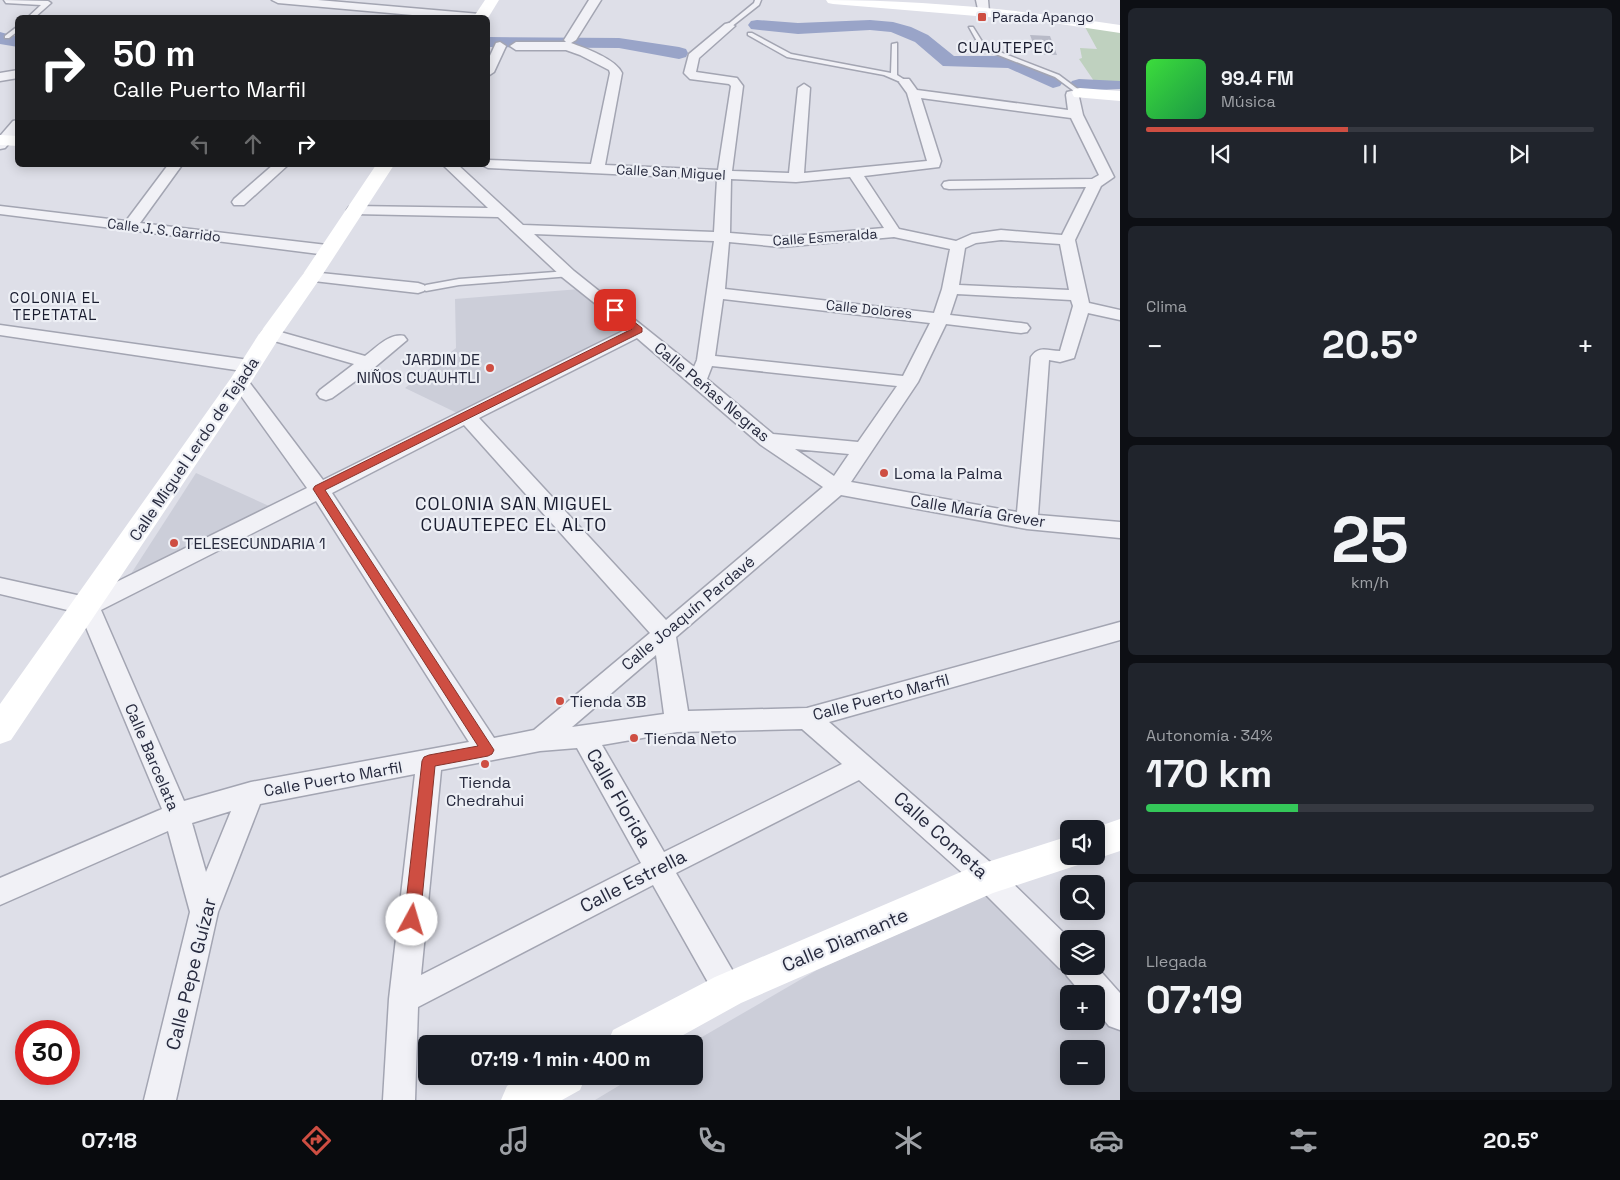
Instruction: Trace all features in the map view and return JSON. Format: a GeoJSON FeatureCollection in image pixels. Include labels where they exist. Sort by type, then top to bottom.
{"type":"FeatureCollection","features":[{"type":"Feature","properties":{"kind":"street"},"geometry":{"type":"LineString","coordinates":[[278,0],[309,1],[450,15]]}},
{"type":"Feature","properties":{"kind":"street"},"geometry":{"type":"LineString","coordinates":[[482,15],[492,0]]}},
{"type":"Feature","properties":{"kind":"street"},"geometry":{"type":"LineString","coordinates":[[568,43],[595,0]]}},
{"type":"Feature","properties":{"kind":"street"},"geometry":{"type":"LineString","coordinates":[[833,0],[982,6],[1120,29]]}},
{"type":"Feature","properties":{"kind":"street"},"geometry":{"type":"LineString","coordinates":[[298,12],[309,1]]}},
{"type":"Feature","properties":{"kind":"street"},"geometry":{"type":"LineString","coordinates":[[697,381],[706,360],[716,293],[722,237],[724,175],[737,86],[733,81],[694,76],[690,73],[696,53],[729,26]]}},
{"type":"Feature","properties":{"kind":"street"},"geometry":{"type":"LineString","coordinates":[[516,46],[568,43],[614,68],[616,73],[597,168]]}},
{"type":"Feature","properties":{"kind":"street"},"geometry":{"type":"LineString","coordinates":[[490,68],[500,46]]}},
{"type":"Feature","properties":{"kind":"street"},"geometry":{"type":"LineString","coordinates":[[0,76],[15,74]]}},
{"type":"Feature","properties":{"kind":"street"},"geometry":{"type":"LineString","coordinates":[[899,79],[913,94],[1076,115]]}},
{"type":"Feature","properties":{"kind":"street"},"geometry":{"type":"LineString","coordinates":[[796,178],[804,88]]}},
{"type":"Feature","properties":{"kind":"street"},"geometry":{"type":"LineString","coordinates":[[1107,180],[1076,115],[1072,95],[1077,91],[1120,96]]}},
{"type":"Feature","properties":{"kind":"street","name":"Calle San Miguel"},"geometry":{"type":"LineString","coordinates":[[490,164],[796,178],[934,164],[913,94]]}},
{"type":"Feature","properties":{"kind":"street"},"geometry":{"type":"LineString","coordinates":[[5,142],[15,128]]}},
{"type":"Feature","properties":{"kind":"street"},"geometry":{"type":"LineString","coordinates":[[130,226],[174,167]]}},
{"type":"Feature","properties":{"kind":"street"},"geometry":{"type":"LineString","coordinates":[[239,202],[279,167]]}},
{"type":"Feature","properties":{"kind":"street","name":"Calle Miguel Lerdo de Tejada"},"geometry":{"type":"LineString","coordinates":[[0,730],[88,606],[384,167]]}},
{"type":"Feature","properties":{"kind":"street","name":"Calle Peñas Negras"},"geometry":{"type":"LineString","coordinates":[[452,167],[568,274],[639,330],[768,440],[837,487]]}},
{"type":"Feature","properties":{"kind":"street"},"geometry":{"type":"LineString","coordinates":[[855,173],[894,232]]}},
{"type":"Feature","properties":{"kind":"street"},"geometry":{"type":"LineString","coordinates":[[949,185],[1107,180]]}},
{"type":"Feature","properties":{"kind":"street"},"geometry":{"type":"LineString","coordinates":[[1027,521],[1040,357],[1043,354],[1060,357],[1068,354],[1079,301],[1067,240],[1107,180]]}},
{"type":"Feature","properties":{"kind":"street","name":"Calle J. S. Garrido"},"geometry":{"type":"LineString","coordinates":[[0,210],[328,250]]}},
{"type":"Feature","properties":{"kind":"street"},"geometry":{"type":"LineString","coordinates":[[354,210],[500,212]]}},
{"type":"Feature","properties":{"kind":"street","name":"Calle Esmeralda"},"geometry":{"type":"LineString","coordinates":[[520,229],[722,237],[781,242],[894,232],[958,246]]}},
{"type":"Feature","properties":{"kind":"street"},"geometry":{"type":"LineString","coordinates":[[958,246],[972,239],[1001,235],[1067,240]]}},
{"type":"Feature","properties":{"kind":"street","name":"Calle Joaquín Pardavé"},"geometry":{"type":"LineString","coordinates":[[540,740],[837,487],[909,382],[941,317],[950,289],[958,246]]}},
{"type":"Feature","properties":{"kind":"street"},"geometry":{"type":"LineString","coordinates":[[311,277],[422,288]]}},
{"type":"Feature","properties":{"kind":"street"},"geometry":{"type":"LineString","coordinates":[[950,289],[1079,301],[1120,315]]}},
{"type":"Feature","properties":{"kind":"street","name":"Calle Dolores"},"geometry":{"type":"LineString","coordinates":[[716,293],[941,317],[1021,328]]}},
{"type":"Feature","properties":{"kind":"street"},"geometry":{"type":"LineString","coordinates":[[0,586],[88,606],[318,489],[639,330]]}},
{"type":"Feature","properties":{"kind":"street"},"geometry":{"type":"LineString","coordinates":[[1,332],[245,374],[488,750]]}},
{"type":"Feature","properties":{"kind":"street"},"geometry":{"type":"LineString","coordinates":[[270,334],[369,363]]}},
{"type":"Feature","properties":{"kind":"street"},"geometry":{"type":"LineString","coordinates":[[326,394],[398,340]]}},
{"type":"Feature","properties":{"kind":"street"},"geometry":{"type":"LineString","coordinates":[[706,360],[909,382]]}},
{"type":"Feature","properties":{"kind":"street"},"geometry":{"type":"LineString","coordinates":[[466,416],[664,633],[677,722]]}},
{"type":"Feature","properties":{"kind":"street"},"geometry":{"type":"LineString","coordinates":[[768,440],[862,449]]}},
{"type":"Feature","properties":{"kind":"street","name":"Calle María Grever"},"geometry":{"type":"LineString","coordinates":[[837,487],[1027,521],[1120,530]]}},
{"type":"Feature","properties":{"kind":"street","name":"Calle Barcelata"},"geometry":{"type":"LineString","coordinates":[[88,606],[177,815],[204,912]]}},
{"type":"Feature","properties":{"kind":"street","name":"Calle Puerto Marfil"},"geometry":{"type":"LineString","coordinates":[[0,892],[177,815],[251,794],[540,740],[584,737],[677,722],[807,718],[1120,631]]}},
{"type":"Feature","properties":{"kind":"street","name":"Calle Cometa"},"geometry":{"type":"LineString","coordinates":[[807,718],[988,878],[1060,949]]}},
{"type":"Feature","properties":{"kind":"street","name":"Calle Florida"},"geometry":{"type":"LineString","coordinates":[[584,737],[728,990]]}},
{"type":"Feature","properties":{"kind":"street"},"geometry":{"type":"LineString","coordinates":[[399,1100],[404,999],[429,761]]}},
{"type":"Feature","properties":{"kind":"street","name":"Calle Estrella"},"geometry":{"type":"LineString","coordinates":[[404,999],[658,868],[863,766]]}},
{"type":"Feature","properties":{"kind":"street","name":"Calle Pepe Guízar"},"geometry":{"type":"LineString","coordinates":[[160,1100],[204,912],[251,794]]}},
{"type":"Feature","properties":{"kind":"street"},"geometry":{"type":"LineString","coordinates":[[1105,840],[1120,835]]}},
{"type":"Feature","properties":{"kind":"street","name":"Calle Diamante"},"geometry":{"type":"LineString","coordinates":[[645,1035],[728,990],[988,878],[1060,855]]}},
{"type":"Feature","properties":{"kind":"street"},"geometry":{"type":"LineString","coordinates":[[1085,975],[1120,1015]]}},
{"type":"Feature","properties":{"kind":"street"},"geometry":{"type":"LineString","coordinates":[[521,1100],[549,1085]]}},
{"type":"Feature","properties":{"kind":"lane"},"geometry":{"type":"LineString","coordinates":[[33,15],[52,0]]}},
{"type":"Feature","properties":{"kind":"lane"},"geometry":{"type":"LineString","coordinates":[[729,26],[756,4],[758,0]]}},
{"type":"Feature","properties":{"kind":"lane"},"geometry":{"type":"LineString","coordinates":[[6,1],[46,4]]}},
{"type":"Feature","properties":{"kind":"lane"},"geometry":{"type":"LineString","coordinates":[[971,28],[981,44],[990,50],[1063,79],[1077,91]]}},
{"type":"Feature","properties":{"kind":"lane"},"geometry":{"type":"LineString","coordinates":[[15,30],[7,37],[15,38]]}},
{"type":"Feature","properties":{"kind":"lane"},"geometry":{"type":"LineString","coordinates":[[750,34],[789,56],[899,79],[895,44]]}},
{"type":"Feature","properties":{"kind":"lane"},"geometry":{"type":"LineString","coordinates":[[500,46],[516,46]]}},
{"type":"Feature","properties":{"kind":"lane"},"geometry":{"type":"LineString","coordinates":[[422,288],[459,282],[568,274]]}},
{"type":"Feature","properties":{"kind":"shaded area","name":"JARDIN DE NIÑOS CUAUHTLI"},"geometry":{"type":"Polygon","coordinates":[[[580,289],[627,331],[457,413],[405,388],[456,348],[455,299],[580,289]]]}},
{"type":"Feature","properties":{"kind":"shaded area","name":"TELESECUNDARIA 1"},"geometry":{"type":"Polygon","coordinates":[[[196,473],[269,506],[127,580],[196,473]]]}},
{"type":"Feature","properties":{"kind":"shaded area"},"geometry":{"type":"Polygon","coordinates":[[[992,892],[1060,963],[1060,975],[1072,975],[1081,985],[1060,985],[1060,1030],[1105,1030],[1105,1009],[1120,1025],[1120,1100],[595,1100],[620,1085],[703,1085],[703,1036],[817,970],[992,892]]]}},
{"type":"Feature","properties":{"kind":"green space"},"geometry":{"type":"Polygon","coordinates":[[[1085,27],[1120,32],[1120,83],[1094,81],[1079,59],[1082,58],[1080,48],[1097,49],[1085,27]]]}},
{"type":"Feature","properties":{"kind":"building"},"geometry":{"type":"Polygon","coordinates":[[[1030,35],[1050,36],[1057,55],[1037,54],[1030,35]]]}},
{"type":"Feature","properties":{"kind":"waterway"},"geometry":{"type":"LineString","coordinates":[[757,25],[798,29],[870,25],[893,27],[905,30],[921,38],[950,62],[1011,62],[1053,82]]}},
{"type":"Feature","properties":{"kind":"waterway"},"geometry":{"type":"LineString","coordinates":[[0,37],[7,41],[15,42]]}},
{"type":"Feature","properties":{"kind":"waterway"},"geometry":{"type":"LineString","coordinates":[[490,42],[619,43],[679,53]]}},
{"type":"Feature","properties":{"kind":"waterway"},"geometry":{"type":"LineString","coordinates":[[1079,85],[1114,85]]}},
{"type":"Feature","properties":{"kind":"place","name":"Parada Apango"},"geometry":{"type":"Point","coordinates":[982,17]}},
{"type":"Feature","properties":{"kind":"place","name":"JARDIN DE NIÑOS CUAUHTLI"},"geometry":{"type":"Point","coordinates":[490,368]}},
{"type":"Feature","properties":{"kind":"place","name":"Loma la Palma"},"geometry":{"type":"Point","coordinates":[884,473]}},
{"type":"Feature","properties":{"kind":"place","name":"TELESECUNDARIA 1"},"geometry":{"type":"Point","coordinates":[174,543]}},
{"type":"Feature","properties":{"kind":"place","name":"Tienda 3B"},"geometry":{"type":"Point","coordinates":[560,701]}},
{"type":"Feature","properties":{"kind":"place","name":"Tienda Neto"},"geometry":{"type":"Point","coordinates":[634,738]}},
{"type":"Feature","properties":{"kind":"place","name":"Tienda Chedrahui"},"geometry":{"type":"Point","coordinates":[485,764]}},
{"type":"Feature","properties":{"kind":"district","name":"CUAUTEPEC"},"geometry":{"type":"Point","coordinates":[1006,47]}},
{"type":"Feature","properties":{"kind":"district","name":"COLONIA EL TEPETATAL"},"geometry":{"type":"Point","coordinates":[55,306]}},
{"type":"Feature","properties":{"kind":"district","name":"COLONIA SAN MIGUEL CUAUTEPEC EL ALTO"},"geometry":{"type":"Point","coordinates":[514,513]}},
{"type":"Feature","properties":{"kind":"route"},"geometry":{"type":"LineString","coordinates":[[412,920],[429,761],[488,750],[318,489],[639,330],[615,310]]}}]}
